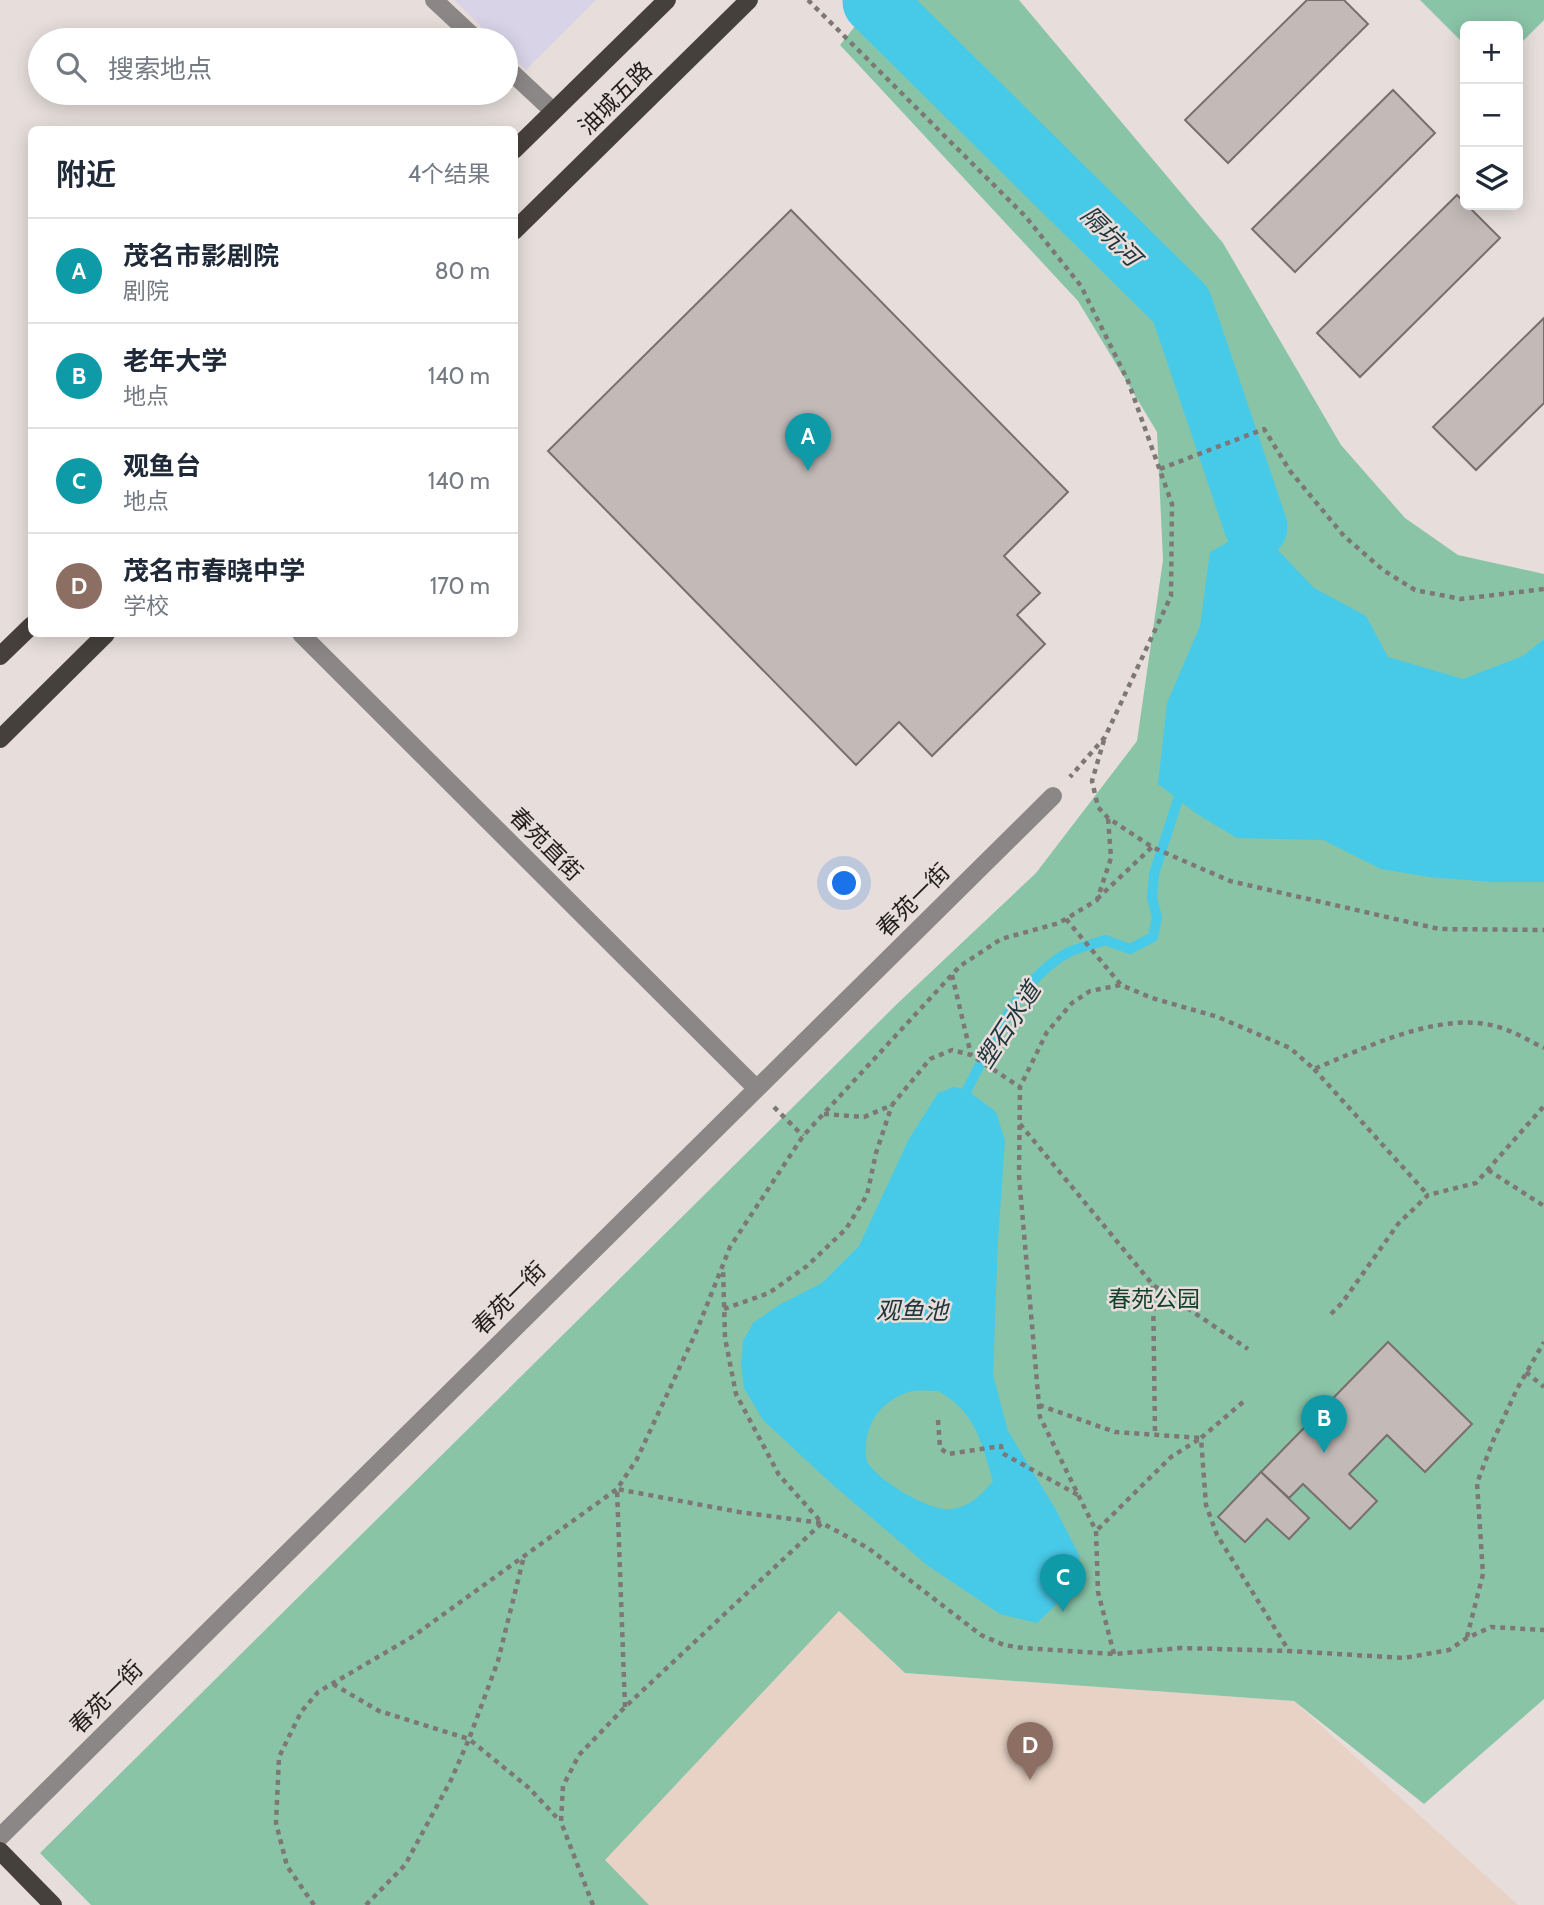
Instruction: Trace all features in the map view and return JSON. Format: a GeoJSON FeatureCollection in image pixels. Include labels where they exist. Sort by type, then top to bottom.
{"type":"FeatureCollection","features":[{"type":"Feature","properties":{"kind":"main road","name":"油城五路"},"geometry":{"type":"LineString","coordinates":[[518,145],[667,0]]}},
{"type":"Feature","properties":{"kind":"main road","name":"油城五路"},"geometry":{"type":"LineString","coordinates":[[518,227],[749,0]]}},
{"type":"Feature","properties":{"kind":"main road"},"geometry":{"type":"LineString","coordinates":[[0,656],[28,629]]}},
{"type":"Feature","properties":{"kind":"main road"},"geometry":{"type":"LineString","coordinates":[[0,739],[103,637]]}},
{"type":"Feature","properties":{"kind":"main road"},"geometry":{"type":"LineString","coordinates":[[0,1851],[53,1905]]}},
{"type":"Feature","properties":{"kind":"street"},"geometry":{"type":"LineString","coordinates":[[433,0],[464,28]]}},
{"type":"Feature","properties":{"kind":"street"},"geometry":{"type":"LineString","coordinates":[[518,78],[553,111]]}},
{"type":"Feature","properties":{"kind":"street","name":"春苑直街"},"geometry":{"type":"LineString","coordinates":[[304,637],[756,1088]]}},
{"type":"Feature","properties":{"kind":"street","name":"春苑一街"},"geometry":{"type":"LineString","coordinates":[[0,1837],[1054,796]]}},
{"type":"Feature","properties":{"kind":"path"},"geometry":{"type":"LineString","coordinates":[[808,0],[1026,217],[1081,286],[1128,381],[1161,468],[1172,504],[1171,596],[1105,737],[1092,781],[1098,807],[1108,818],[1154,847],[1230,881],[1439,929],[1544,930]]}},
{"type":"Feature","properties":{"kind":"path"},"geometry":{"type":"LineString","coordinates":[[1161,468],[1264,429],[1290,471],[1344,536],[1383,570],[1415,590],[1461,599],[1544,589]]}},
{"type":"Feature","properties":{"kind":"path"},"geometry":{"type":"LineString","coordinates":[[1054,796],[1105,737]]}},
{"type":"Feature","properties":{"kind":"path"},"geometry":{"type":"LineString","coordinates":[[1097,900],[1111,858],[1108,818]]}},
{"type":"Feature","properties":{"kind":"path"},"geometry":{"type":"LineString","coordinates":[[314,1905],[287,1866],[276,1823],[279,1757],[300,1712],[318,1692],[412,1637],[617,1489],[637,1460],[697,1330],[730,1247],[803,1136],[960,967],[1001,939],[1059,923],[1097,900],[1154,847]]}},
{"type":"Feature","properties":{"kind":"path"},"geometry":{"type":"LineString","coordinates":[[1066,919],[1121,985],[1152,998],[1218,1017],[1290,1048],[1314,1069],[1428,1195]]}},
{"type":"Feature","properties":{"kind":"path"},"geometry":{"type":"LineString","coordinates":[[951,975],[971,1055]]}},
{"type":"Feature","properties":{"kind":"path"},"geometry":{"type":"LineString","coordinates":[[1114,1654],[1098,1592],[1096,1531],[1040,1417],[1020,1176],[1020,1087],[1047,1032],[1072,1003],[1090,991],[1121,985]]}},
{"type":"Feature","properties":{"kind":"path"},"geometry":{"type":"LineString","coordinates":[[1314,1069],[1409,1034],[1461,1021],[1496,1026],[1544,1048]]}},
{"type":"Feature","properties":{"kind":"path"},"geometry":{"type":"LineString","coordinates":[[724,1309],[769,1293],[807,1266],[846,1228],[867,1195],[876,1153],[892,1105],[930,1059],[952,1050],[971,1055],[1020,1087]]}},
{"type":"Feature","properties":{"kind":"path"},"geometry":{"type":"LineString","coordinates":[[756,1088],[803,1136]]}},
{"type":"Feature","properties":{"kind":"path"},"geometry":{"type":"LineString","coordinates":[[823,1114],[863,1117],[892,1105]]}},
{"type":"Feature","properties":{"kind":"path"},"geometry":{"type":"LineString","coordinates":[[1331,1314],[1342,1303],[1398,1224],[1428,1195],[1476,1183],[1544,1106]]}},
{"type":"Feature","properties":{"kind":"path"},"geometry":{"type":"LineString","coordinates":[[1020,1124],[1153,1285],[1248,1349]]}},
{"type":"Feature","properties":{"kind":"path"},"geometry":{"type":"LineString","coordinates":[[1488,1170],[1544,1206]]}},
{"type":"Feature","properties":{"kind":"path"},"geometry":{"type":"LineString","coordinates":[[723,1262],[725,1338],[736,1394],[779,1475],[822,1523],[868,1548],[981,1635],[1004,1645],[1023,1648],[1114,1654],[1181,1648],[1404,1658],[1449,1650],[1466,1638],[1491,1627],[1544,1630]]}},
{"type":"Feature","properties":{"kind":"path"},"geometry":{"type":"LineString","coordinates":[[1153,1285],[1155,1434]]}},
{"type":"Feature","properties":{"kind":"path"},"geometry":{"type":"LineString","coordinates":[[1466,1638],[1483,1574],[1476,1483],[1526,1372],[1544,1342]]}},
{"type":"Feature","properties":{"kind":"path"},"geometry":{"type":"LineString","coordinates":[[1526,1372],[1544,1387]]}},
{"type":"Feature","properties":{"kind":"path"},"geometry":{"type":"LineString","coordinates":[[1096,1531],[1171,1457],[1201,1438],[1243,1402]]}},
{"type":"Feature","properties":{"kind":"path"},"geometry":{"type":"LineString","coordinates":[[1039,1405],[1115,1432],[1201,1438]]}},
{"type":"Feature","properties":{"kind":"path"},"geometry":{"type":"LineString","coordinates":[[938,1420],[940,1448],[948,1454],[1001,1446],[1002,1453],[1079,1496]]}},
{"type":"Feature","properties":{"kind":"path"},"geometry":{"type":"LineString","coordinates":[[1201,1438],[1206,1506],[1217,1535],[1289,1651]]}},
{"type":"Feature","properties":{"kind":"path"},"geometry":{"type":"LineString","coordinates":[[617,1489],[739,1513],[822,1523]]}},
{"type":"Feature","properties":{"kind":"path"},"geometry":{"type":"LineString","coordinates":[[617,1489],[625,1707]]}},
{"type":"Feature","properties":{"kind":"path"},"geometry":{"type":"LineString","coordinates":[[561,1822],[563,1786],[579,1755],[625,1707],[822,1523]]}},
{"type":"Feature","properties":{"kind":"path"},"geometry":{"type":"LineString","coordinates":[[366,1905],[405,1865],[451,1780],[498,1661],[524,1555]]}},
{"type":"Feature","properties":{"kind":"path"},"geometry":{"type":"LineString","coordinates":[[333,1684],[379,1711],[469,1738],[529,1788],[561,1822],[593,1905]]}},
{"type":"Feature","properties":{"kind":"shaded area"},"geometry":{"type":"Polygon","coordinates":[[[454,0],[596,0],[526,70],[518,62],[518,28],[483,28],[454,0]]]}},
{"type":"Feature","properties":{"kind":"shaded area"},"geometry":{"type":"Polygon","coordinates":[[[839,1611],[905,1673],[1294,1701],[1518,1905],[649,1905],[604,1860],[839,1611]]]}},
{"type":"Feature","properties":{"kind":"green space","name":"春苑公园"},"geometry":{"type":"Polygon","coordinates":[[[876,0],[1019,0],[1223,243],[1341,445],[1405,518],[1458,555],[1544,574],[1544,1699],[1424,1804],[1294,1701],[905,1673],[839,1611],[605,1860],[649,1905],[91,1905],[40,1853],[898,1003],[1036,873],[1137,741],[1163,560],[1157,432],[1078,301],[840,45],[876,0]]]}},
{"type":"Feature","properties":{"kind":"green space"},"geometry":{"type":"Polygon","coordinates":[[[1420,0],[1544,0],[1544,20],[1523,41],[1523,21],[1460,21],[1460,40],[1420,0]]]}},
{"type":"Feature","properties":{"kind":"water"},"geometry":{"type":"Polygon","coordinates":[[[1256,527],[1314,588],[1366,616],[1388,657],[1463,679],[1523,656],[1544,639],[1544,882],[1492,882],[1429,877],[1381,869],[1323,840],[1237,838],[1197,814],[1158,784],[1167,703],[1200,626],[1210,552],[1256,527]]]}},
{"type":"Feature","properties":{"kind":"water","name":"观鱼池"},"geometry":{"type":"Polygon","coordinates":[[[954,1087],[967,1090],[996,1112],[1005,1141],[993,1375],[1008,1431],[1056,1510],[1080,1557],[1062,1599],[1037,1623],[1000,1614],[927,1565],[832,1484],[763,1420],[744,1388],[741,1364],[743,1341],[753,1323],[779,1305],[822,1283],[859,1246],[909,1139],[938,1093],[954,1087]],[[917,1391],[890,1401],[873,1420],[867,1436],[866,1453],[872,1468],[891,1485],[929,1505],[949,1509],[962,1507],[974,1500],[993,1481],[975,1429],[961,1408],[938,1391],[917,1391]]]}},
{"type":"Feature","properties":{"kind":"building"},"geometry":{"type":"Polygon","coordinates":[[[1307,0],[1344,0],[1368,24],[1228,163],[1185,120],[1307,0]]]}},
{"type":"Feature","properties":{"kind":"building"},"geometry":{"type":"Polygon","coordinates":[[[1393,90],[1435,133],[1295,272],[1252,229],[1393,90]]]}},
{"type":"Feature","properties":{"kind":"building"},"geometry":{"type":"Polygon","coordinates":[[[1457,195],[1460,198],[1460,210],[1472,210],[1500,238],[1360,377],[1317,333],[1457,195]]]}},
{"type":"Feature","properties":{"kind":"building"},"geometry":{"type":"Polygon","coordinates":[[[791,210],[1068,492],[1004,556],[1040,593],[1017,615],[1045,644],[932,756],[899,722],[856,765],[548,451],[791,210]]]}},
{"type":"Feature","properties":{"kind":"building"},"geometry":{"type":"Polygon","coordinates":[[[1544,318],[1544,403],[1476,470],[1433,427],[1544,318]]]}},
{"type":"Feature","properties":{"kind":"building"},"geometry":{"type":"Polygon","coordinates":[[[1388,1342],[1472,1424],[1425,1472],[1387,1435],[1349,1474],[1377,1501],[1350,1529],[1303,1484],[1289,1498],[1261,1472],[1388,1342]]]}},
{"type":"Feature","properties":{"kind":"building"},"geometry":{"type":"Polygon","coordinates":[[[1261,1472],[1309,1518],[1289,1539],[1267,1519],[1245,1542],[1218,1517],[1261,1472]]]}},
{"type":"Feature","properties":{"kind":"waterway","name":"隔坑河"},"geometry":{"type":"LineString","coordinates":[[874,2],[1181,305],[1256,527]]}},
{"type":"Feature","properties":{"kind":"waterway","name":"塑石水道"},"geometry":{"type":"LineString","coordinates":[[967,1090],[1009,1013],[1036,978],[1052,963],[1069,952],[1105,940],[1130,949],[1153,937],[1157,917],[1152,898],[1154,874],[1178,799]]}},
{"type":"Feature","properties":{"kind":"place","name":"茂名市影剧院"},"geometry":{"type":"Point","coordinates":[808,471]}},
{"type":"Feature","properties":{"kind":"place","name":"老年大学"},"geometry":{"type":"Point","coordinates":[1324,1453]}},
{"type":"Feature","properties":{"kind":"place","name":"观鱼台"},"geometry":{"type":"Point","coordinates":[1063,1612]}},
{"type":"Feature","properties":{"kind":"place","name":"茂名市春晓中学"},"geometry":{"type":"Point","coordinates":[1030,1780]}}]}
